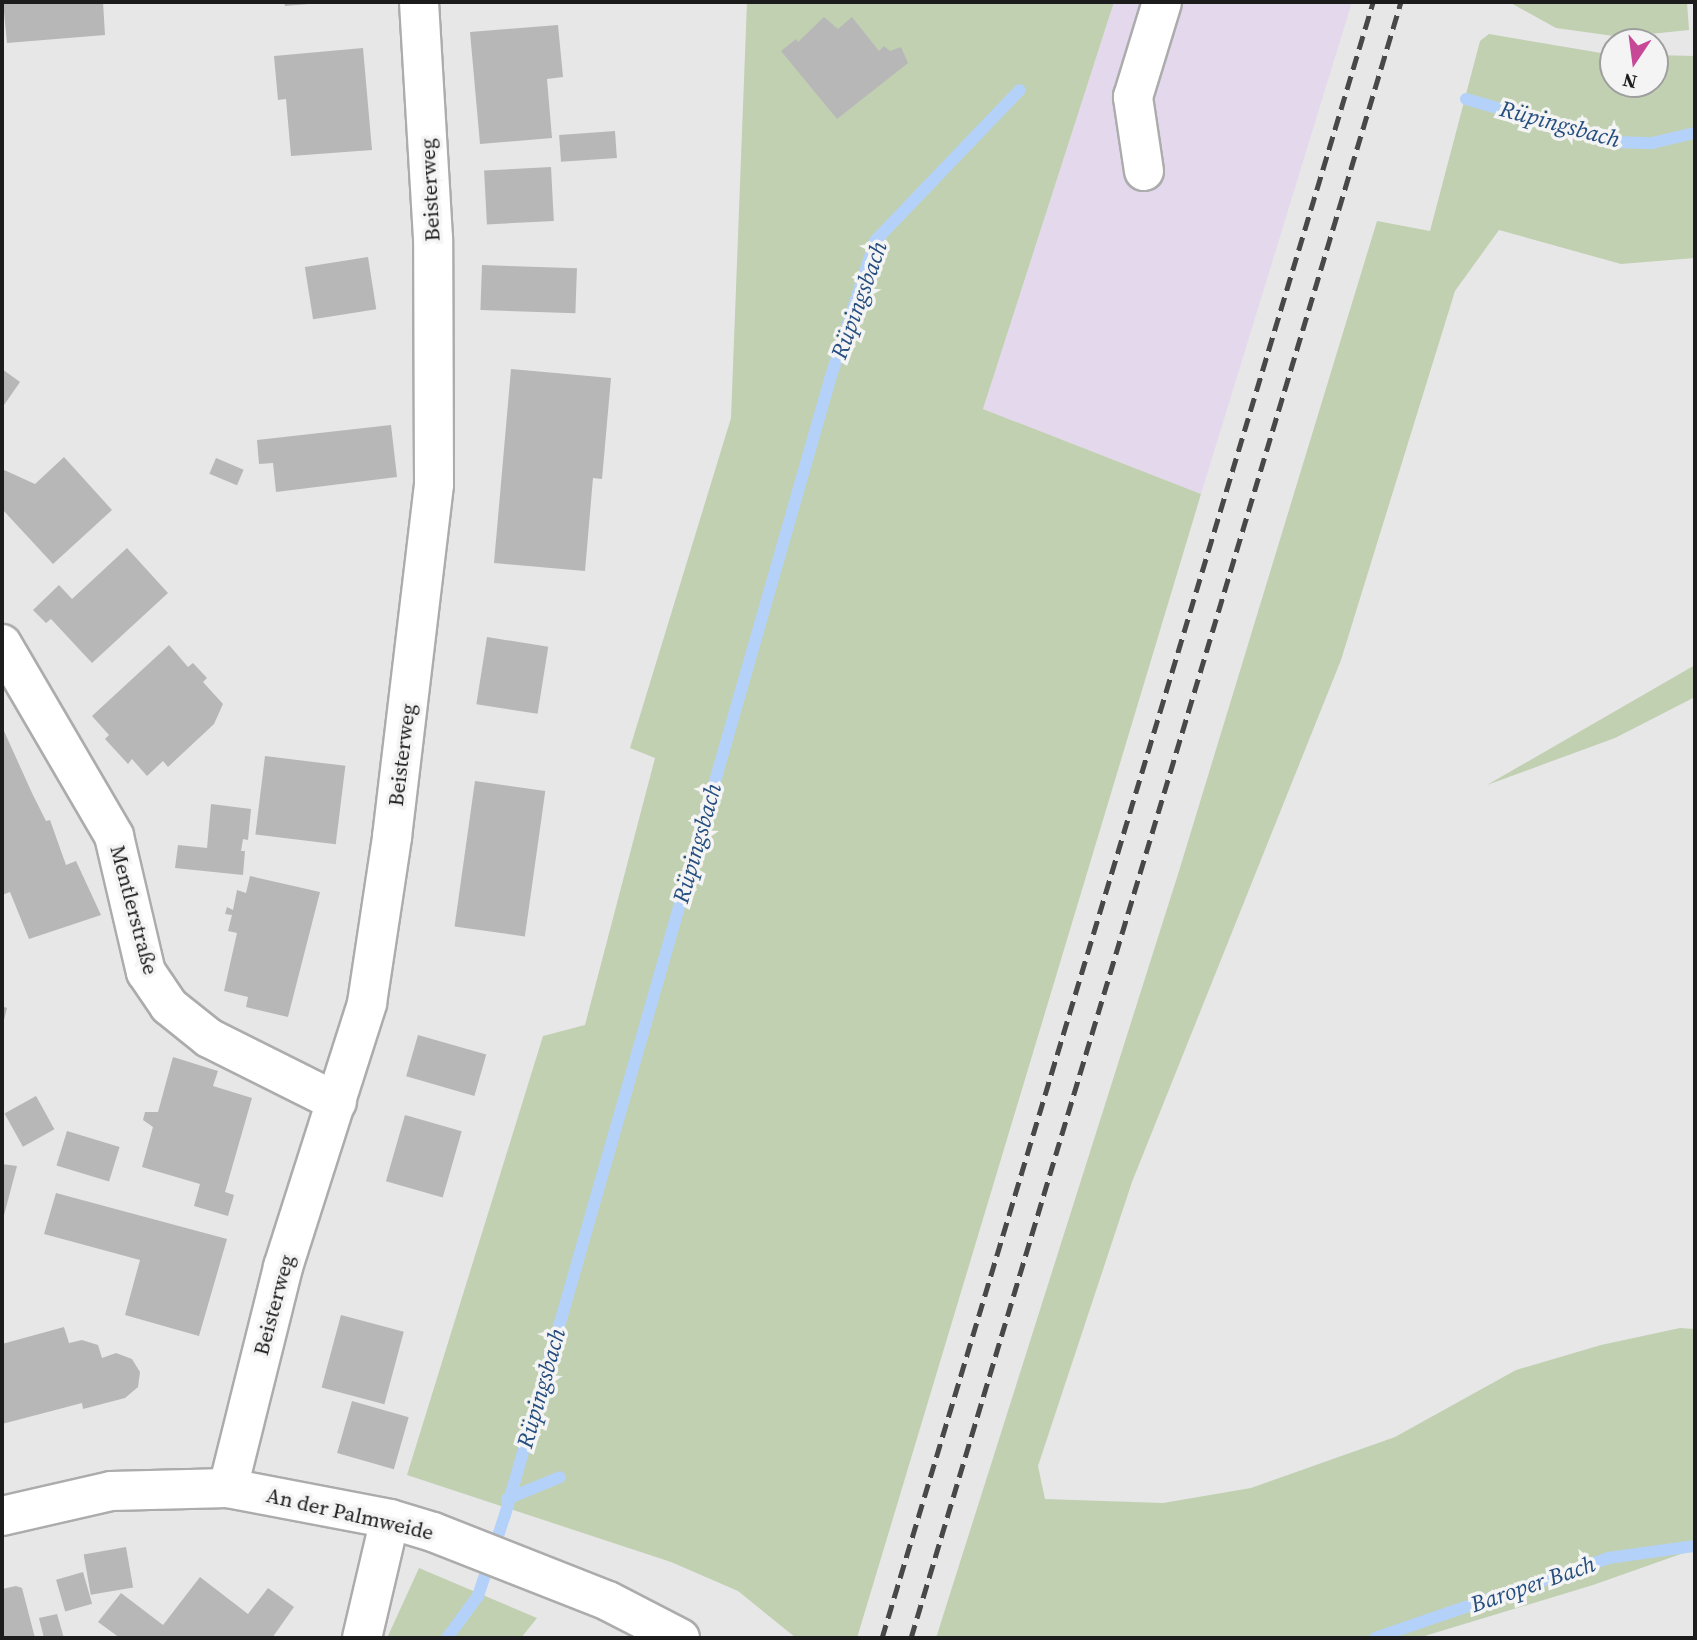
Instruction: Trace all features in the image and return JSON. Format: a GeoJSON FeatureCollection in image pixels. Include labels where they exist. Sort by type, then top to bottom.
{"type":"FeatureCollection","features":[{"type":"Feature","properties":{"kind":"street","name":"Beisterweg"},"geometry":{"type":"LineString","coordinates":[[228,1488],[283,1267],[367,1003],[392,837],[434,484],[433,238],[419,2]]}},
{"type":"Feature","properties":{"kind":"street"},"geometry":{"type":"LineString","coordinates":[[1144,171],[1133,97],[1162,2]]}},
{"type":"Feature","properties":{"kind":"street","name":"Mentlerstraße"},"geometry":{"type":"LineString","coordinates":[[2,644],[114,836],[145,972],[169,1006],[209,1038],[337,1102]]}},
{"type":"Feature","properties":{"kind":"street","name":"An der Palmweide"},"geometry":{"type":"LineString","coordinates":[[2,1516],[111,1491],[228,1488],[390,1519],[433,1532],[550,1576],[680,1638]]}},
{"type":"Feature","properties":{"kind":"street"},"geometry":{"type":"LineString","coordinates":[[362,1638],[390,1519]]}},
{"type":"Feature","properties":{"kind":"shaded area"},"geometry":{"type":"Polygon","coordinates":[[[1114,2],[1352,2],[1201,494],[983,409],[1114,2]]]}},
{"type":"Feature","properties":{"kind":"green space"},"geometry":{"type":"Polygon","coordinates":[[[747,2],[1114,2],[983,409],[1201,494],[857,1638],[796,1638],[738,1591],[671,1562],[407,1475],[543,1036],[585,1025],[655,758],[630,748],[731,418],[747,2]]]}},
{"type":"Feature","properties":{"kind":"green space"},"geometry":{"type":"Polygon","coordinates":[[[1509,2],[1687,2],[1689,30],[1669,32],[1669,28],[1599,28],[1599,34],[1556,28],[1509,2]]]}},
{"type":"Feature","properties":{"kind":"green space"},"geometry":{"type":"Polygon","coordinates":[[[1489,34],[1599,53],[1599,98],[1669,98],[1669,55],[1695,56],[1695,258],[1621,264],[1499,230],[1455,291],[1341,660],[1132,1182],[1038,1466],[1045,1499],[1163,1503],[1251,1488],[1395,1437],[1516,1370],[1601,1345],[1680,1328],[1695,1329],[1695,1549],[1593,1585],[1418,1638],[936,1638],[1179,871],[1377,221],[1430,231],[1480,41],[1489,34]]]}},
{"type":"Feature","properties":{"kind":"green space"},"geometry":{"type":"Polygon","coordinates":[[[1695,665],[1695,697],[1615,738],[1487,785],[1695,665]]]}},
{"type":"Feature","properties":{"kind":"green space"},"geometry":{"type":"Polygon","coordinates":[[[419,1568],[537,1618],[521,1638],[387,1638],[419,1568]]]}},
{"type":"Feature","properties":{"kind":"building"},"geometry":{"type":"Polygon","coordinates":[[[3,2],[103,2],[105,35],[7,43],[3,2]]]}},
{"type":"Feature","properties":{"kind":"building"},"geometry":{"type":"Polygon","coordinates":[[[284,2],[309,2],[309,4],[285,6],[284,2]]]}},
{"type":"Feature","properties":{"kind":"building"},"geometry":{"type":"Polygon","coordinates":[[[824,17],[838,29],[852,17],[879,51],[884,46],[890,51],[901,47],[908,63],[837,119],[781,51],[796,39],[798,42],[824,17]]]}},
{"type":"Feature","properties":{"kind":"building"},"geometry":{"type":"Polygon","coordinates":[[[558,25],[563,77],[547,79],[552,138],[480,144],[470,32],[558,25]]]}},
{"type":"Feature","properties":{"kind":"building"},"geometry":{"type":"Polygon","coordinates":[[[363,48],[372,150],[291,156],[286,99],[278,100],[274,56],[363,48]]]}},
{"type":"Feature","properties":{"kind":"building"},"geometry":{"type":"Polygon","coordinates":[[[615,131],[617,158],[561,162],[559,135],[615,131]]]}},
{"type":"Feature","properties":{"kind":"building"},"geometry":{"type":"Polygon","coordinates":[[[551,167],[554,221],[487,224],[484,171],[551,167]]]}},
{"type":"Feature","properties":{"kind":"building"},"geometry":{"type":"Polygon","coordinates":[[[368,257],[376,309],[313,319],[305,267],[368,257]]]}},
{"type":"Feature","properties":{"kind":"building"},"geometry":{"type":"Polygon","coordinates":[[[482,265],[577,268],[575,313],[480,310],[482,265]]]}},
{"type":"Feature","properties":{"kind":"building"},"geometry":{"type":"Polygon","coordinates":[[[2,369],[20,382],[2,408],[2,369]]]}},
{"type":"Feature","properties":{"kind":"building"},"geometry":{"type":"Polygon","coordinates":[[[511,369],[611,378],[602,479],[593,478],[585,571],[494,563],[511,369]]]}},
{"type":"Feature","properties":{"kind":"building"},"geometry":{"type":"Polygon","coordinates":[[[391,425],[397,477],[276,492],[273,463],[259,464],[257,440],[391,425]]]}},
{"type":"Feature","properties":{"kind":"building"},"geometry":{"type":"Polygon","coordinates":[[[64,457],[112,510],[53,564],[2,509],[2,469],[35,484],[64,457]]]}},
{"type":"Feature","properties":{"kind":"building"},"geometry":{"type":"Polygon","coordinates":[[[216,458],[244,470],[237,485],[209,474],[216,458]]]}},
{"type":"Feature","properties":{"kind":"building"},"geometry":{"type":"Polygon","coordinates":[[[127,548],[168,593],[92,663],[51,619],[46,623],[33,610],[59,585],[72,599],[127,548]]]}},
{"type":"Feature","properties":{"kind":"building"},"geometry":{"type":"Polygon","coordinates":[[[487,637],[548,647],[538,714],[476,704],[487,637]]]}},
{"type":"Feature","properties":{"kind":"building"},"geometry":{"type":"Polygon","coordinates":[[[169,645],[188,667],[193,663],[207,678],[203,682],[223,704],[214,724],[168,767],[163,761],[147,776],[132,759],[128,764],[105,739],[109,735],[92,716],[169,645]]]}},
{"type":"Feature","properties":{"kind":"building"},"geometry":{"type":"Polygon","coordinates":[[[4,731],[46,821],[50,820],[66,865],[76,861],[101,915],[29,939],[10,892],[2,895],[4,731]]]}},
{"type":"Feature","properties":{"kind":"building"},"geometry":{"type":"Polygon","coordinates":[[[265,756],[345,766],[336,844],[255,834],[265,756]]]}},
{"type":"Feature","properties":{"kind":"building"},"geometry":{"type":"Polygon","coordinates":[[[475,781],[545,791],[525,936],[455,927],[475,781]]]}},
{"type":"Feature","properties":{"kind":"building"},"geometry":{"type":"Polygon","coordinates":[[[211,804],[251,809],[248,840],[243,839],[241,851],[245,851],[243,875],[175,868],[178,845],[207,848],[211,804]]]}},
{"type":"Feature","properties":{"kind":"building"},"geometry":{"type":"Polygon","coordinates":[[[250,876],[320,892],[288,1017],[246,1007],[248,997],[224,991],[237,933],[228,931],[232,915],[225,914],[227,907],[233,910],[237,890],[246,893],[250,876]]]}},
{"type":"Feature","properties":{"kind":"building"},"geometry":{"type":"Polygon","coordinates":[[[2,1006],[7,1008],[3,1024],[2,1024],[2,1006]]]}},
{"type":"Feature","properties":{"kind":"building"},"geometry":{"type":"Polygon","coordinates":[[[418,1035],[486,1055],[474,1096],[406,1076],[418,1035]]]}},
{"type":"Feature","properties":{"kind":"building"},"geometry":{"type":"Polygon","coordinates":[[[173,1057],[218,1071],[213,1086],[252,1098],[225,1192],[234,1195],[228,1216],[194,1206],[200,1184],[142,1167],[153,1127],[143,1120],[145,1112],[158,1112],[173,1057]]]}},
{"type":"Feature","properties":{"kind":"building"},"geometry":{"type":"Polygon","coordinates":[[[36,1096],[54,1129],[23,1147],[5,1113],[36,1096]]]}},
{"type":"Feature","properties":{"kind":"building"},"geometry":{"type":"Polygon","coordinates":[[[405,1115],[462,1131],[443,1198],[386,1181],[405,1115]]]}},
{"type":"Feature","properties":{"kind":"building"},"geometry":{"type":"Polygon","coordinates":[[[67,1131],[120,1147],[109,1182],[56,1165],[67,1131]]]}},
{"type":"Feature","properties":{"kind":"building"},"geometry":{"type":"Polygon","coordinates":[[[2,1164],[17,1166],[3,1219],[2,1219],[2,1164]]]}},
{"type":"Feature","properties":{"kind":"building"},"geometry":{"type":"Polygon","coordinates":[[[56,1193],[227,1239],[199,1336],[125,1315],[140,1260],[44,1234],[56,1193]]]}},
{"type":"Feature","properties":{"kind":"building"},"geometry":{"type":"Polygon","coordinates":[[[341,1315],[404,1332],[384,1404],[322,1387],[341,1315]]]}},
{"type":"Feature","properties":{"kind":"building"},"geometry":{"type":"Polygon","coordinates":[[[64,1327],[69,1343],[82,1340],[98,1345],[102,1358],[116,1353],[132,1359],[140,1372],[138,1387],[125,1398],[83,1409],[82,1403],[2,1424],[2,1344],[64,1327]]]}},
{"type":"Feature","properties":{"kind":"building"},"geometry":{"type":"Polygon","coordinates":[[[352,1401],[409,1417],[394,1469],[337,1453],[352,1401]]]}},
{"type":"Feature","properties":{"kind":"building"},"geometry":{"type":"Polygon","coordinates":[[[126,1547],[133,1587],[91,1595],[84,1554],[126,1547]]]}},
{"type":"Feature","properties":{"kind":"building"},"geometry":{"type":"Polygon","coordinates":[[[83,1572],[92,1604],[65,1611],[56,1580],[83,1572]]]}},
{"type":"Feature","properties":{"kind":"building"},"geometry":{"type":"Polygon","coordinates":[[[200,1577],[248,1614],[268,1588],[294,1607],[272,1638],[120,1638],[98,1622],[121,1593],[163,1625],[200,1577]]]}},
{"type":"Feature","properties":{"kind":"building"},"geometry":{"type":"Polygon","coordinates":[[[16,1586],[22,1588],[35,1638],[2,1638],[2,1589],[16,1586]]]}},
{"type":"Feature","properties":{"kind":"building"},"geometry":{"type":"Polygon","coordinates":[[[57,1614],[64,1638],[44,1638],[39,1618],[57,1614]]]}},
{"type":"Feature","properties":{"kind":"waterway","name":"Rüpingsbach"},"geometry":{"type":"LineString","coordinates":[[447,1638],[478,1596],[505,1515],[830,379],[875,241],[1020,90]]}},
{"type":"Feature","properties":{"kind":"waterway","name":"Rüpingsbach"},"geometry":{"type":"LineString","coordinates":[[1466,99],[1616,142],[1652,143],[1695,133]]}},
{"type":"Feature","properties":{"kind":"waterway","name":"Baroper Bach"},"geometry":{"type":"LineString","coordinates":[[507,1499],[560,1477]]}},
{"type":"Feature","properties":{"kind":"waterway","name":"Baroper Bach"},"geometry":{"type":"LineString","coordinates":[[1375,1638],[1608,1558],[1695,1546]]}},
{"type":"Feature","properties":{"kind":"railway"},"geometry":{"type":"LineString","coordinates":[[882,1638],[1373,2]]}},
{"type":"Feature","properties":{"kind":"railway"},"geometry":{"type":"LineString","coordinates":[[911,1638],[1401,2]]}}]}
